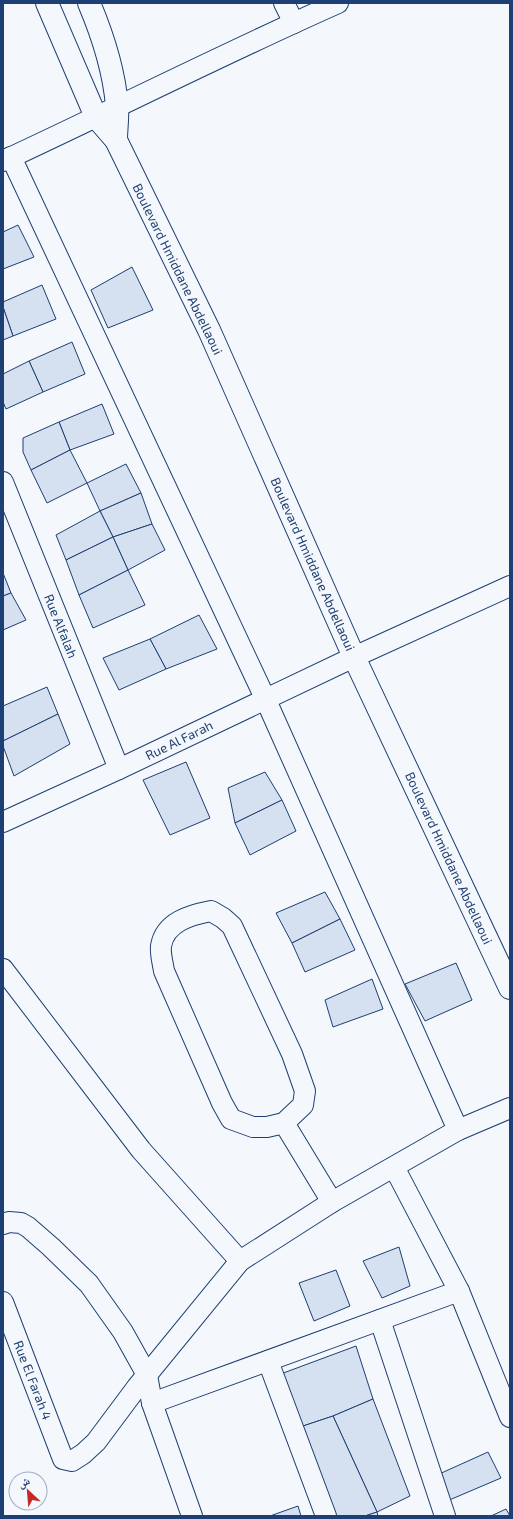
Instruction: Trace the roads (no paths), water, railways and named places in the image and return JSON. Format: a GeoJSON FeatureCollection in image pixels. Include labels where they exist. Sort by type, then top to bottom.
{"type":"FeatureCollection","features":[{"type":"Feature","properties":{"kind":"street","name":"Boulevard Hmiddane Abdellaoui"},"geometry":{"type":"LineString","coordinates":[[47,3],[96,117],[116,140],[209,330],[354,657],[510,988]]}},
{"type":"Feature","properties":{"kind":"street","name":"Boulevard Hmiddane Abdellaoui"},"geometry":{"type":"LineString","coordinates":[[89,3],[99,27],[108,56],[117,107],[116,140]]}},
{"type":"Feature","properties":{"kind":"street"},"geometry":{"type":"LineString","coordinates":[[284,3],[294,23]]}},
{"type":"Feature","properties":{"kind":"street"},"geometry":{"type":"LineString","coordinates":[[338,3],[7,159],[265,698],[458,1130]]}},
{"type":"Feature","properties":{"kind":"street","name":"Rue Alfalah"},"geometry":{"type":"LineString","coordinates":[[3,482],[119,769]]}},
{"type":"Feature","properties":{"kind":"street","name":"Rue Al Farah"},"geometry":{"type":"LineString","coordinates":[[3,822],[119,769],[265,698],[510,586]]}},
{"type":"Feature","properties":{"kind":"street"},"geometry":{"type":"LineString","coordinates":[[210,911],[223,918],[232,926],[292,1054],[305,1090],[303,1105],[284,1123],[267,1127],[253,1127],[231,1119],[222,1103],[164,971],[161,948],[164,936],[172,925],[190,915],[210,911]]}},
{"type":"Feature","properties":{"kind":"street"},"geometry":{"type":"LineString","coordinates":[[3,969],[142,1150],[240,1261]]}},
{"type":"Feature","properties":{"kind":"street"},"geometry":{"type":"LineString","coordinates":[[146,1376],[240,1261],[332,1202],[458,1130],[510,1108]]}},
{"type":"Feature","properties":{"kind":"street"},"geometry":{"type":"LineString","coordinates":[[284,1123],[332,1202]]}},
{"type":"Feature","properties":{"kind":"street"},"geometry":{"type":"LineString","coordinates":[[394,1167],[459,1291],[510,1418]]}},
{"type":"Feature","properties":{"kind":"street"},"geometry":{"type":"LineString","coordinates":[[3,1224],[9,1222],[21,1223],[28,1227],[51,1247],[89,1284],[123,1332],[146,1376],[152,1403],[192,1516]]}},
{"type":"Feature","properties":{"kind":"street"},"geometry":{"type":"LineString","coordinates":[[152,1403],[459,1291]]}},
{"type":"Feature","properties":{"kind":"street","name":"Rue El Farah 4"},"geometry":{"type":"LineString","coordinates":[[3,1302],[63,1459],[72,1461],[83,1454],[96,1442],[146,1376]]}},
{"type":"Feature","properties":{"kind":"street"},"geometry":{"type":"LineString","coordinates":[[380,1320],[445,1516]]}},
{"type":"Feature","properties":{"kind":"street"},"geometry":{"type":"LineString","coordinates":[[268,1361],[326,1516]]}}]}
